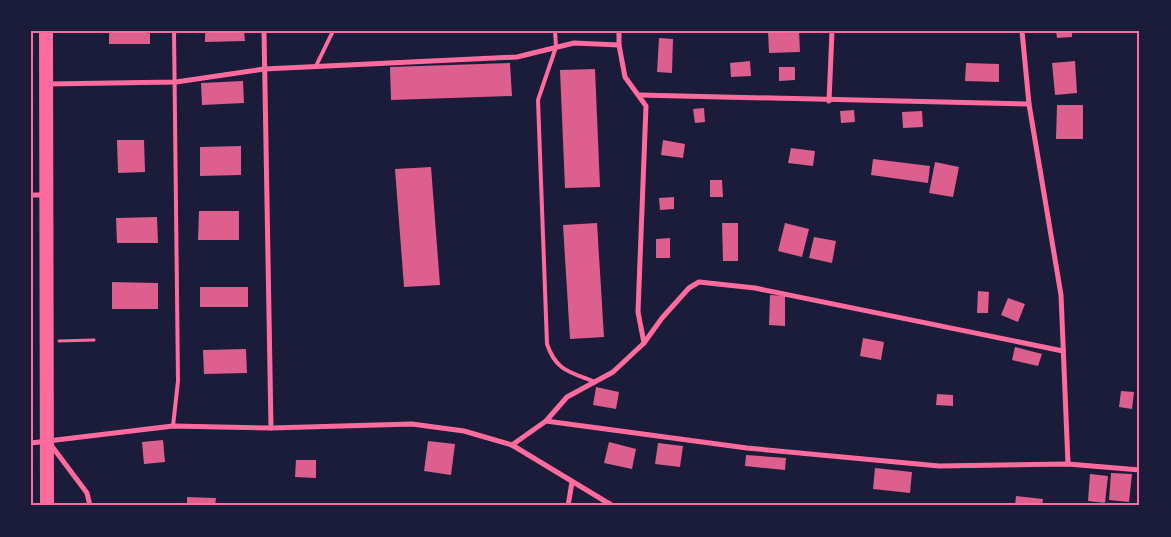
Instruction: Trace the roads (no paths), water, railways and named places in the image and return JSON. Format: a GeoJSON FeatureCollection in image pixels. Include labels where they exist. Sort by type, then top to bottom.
{"type":"FeatureCollection","features":[{"type":"Feature","properties":{"kind":"highway"},"geometry":{"type":"LineString","coordinates":[[46,31],[47,506]]}},
{"type":"Feature","properties":{"kind":"street"},"geometry":{"type":"LineString","coordinates":[[264,31],[271,428]]}},
{"type":"Feature","properties":{"kind":"street"},"geometry":{"type":"LineString","coordinates":[[619,31],[619,45],[625,76],[646,106],[638,312],[644,343]]}},
{"type":"Feature","properties":{"kind":"street"},"geometry":{"type":"LineString","coordinates":[[829,101],[832,31]]}},
{"type":"Feature","properties":{"kind":"street"},"geometry":{"type":"LineString","coordinates":[[1022,31],[1029,104],[1061,295],[1068,464]]}},
{"type":"Feature","properties":{"kind":"street"},"geometry":{"type":"LineString","coordinates":[[46,84],[176,82],[264,69],[518,57],[574,44],[619,45]]}},
{"type":"Feature","properties":{"kind":"street"},"geometry":{"type":"LineString","coordinates":[[639,95],[829,101],[1029,104]]}},
{"type":"Feature","properties":{"kind":"street"},"geometry":{"type":"LineString","coordinates":[[31,195],[46,195]]}},
{"type":"Feature","properties":{"kind":"street"},"geometry":{"type":"LineString","coordinates":[[512,445],[546,421],[567,397],[613,372],[644,343],[682,296],[699,282],[755,288],[1063,351]]}},
{"type":"Feature","properties":{"kind":"street"},"geometry":{"type":"LineString","coordinates":[[546,421],[747,448],[939,466],[1068,464],[1140,470]]}},
{"type":"Feature","properties":{"kind":"street"},"geometry":{"type":"LineString","coordinates":[[31,443],[173,426],[271,428],[412,424],[464,431],[512,445],[613,506]]}},
{"type":"Feature","properties":{"kind":"street"},"geometry":{"type":"LineString","coordinates":[[47,441],[87,493],[90,506]]}},
{"type":"Feature","properties":{"kind":"street"},"geometry":{"type":"LineString","coordinates":[[568,506],[572,482]]}},
{"type":"Feature","properties":{"kind":"lane"},"geometry":{"type":"LineString","coordinates":[[173,426],[178,381],[174,31]]}},
{"type":"Feature","properties":{"kind":"lane"},"geometry":{"type":"LineString","coordinates":[[316,66],[333,31]]}},
{"type":"Feature","properties":{"kind":"lane"},"geometry":{"type":"LineString","coordinates":[[555,31],[556,47],[538,100],[547,344],[552,358],[563,369],[595,382]]}}]}
